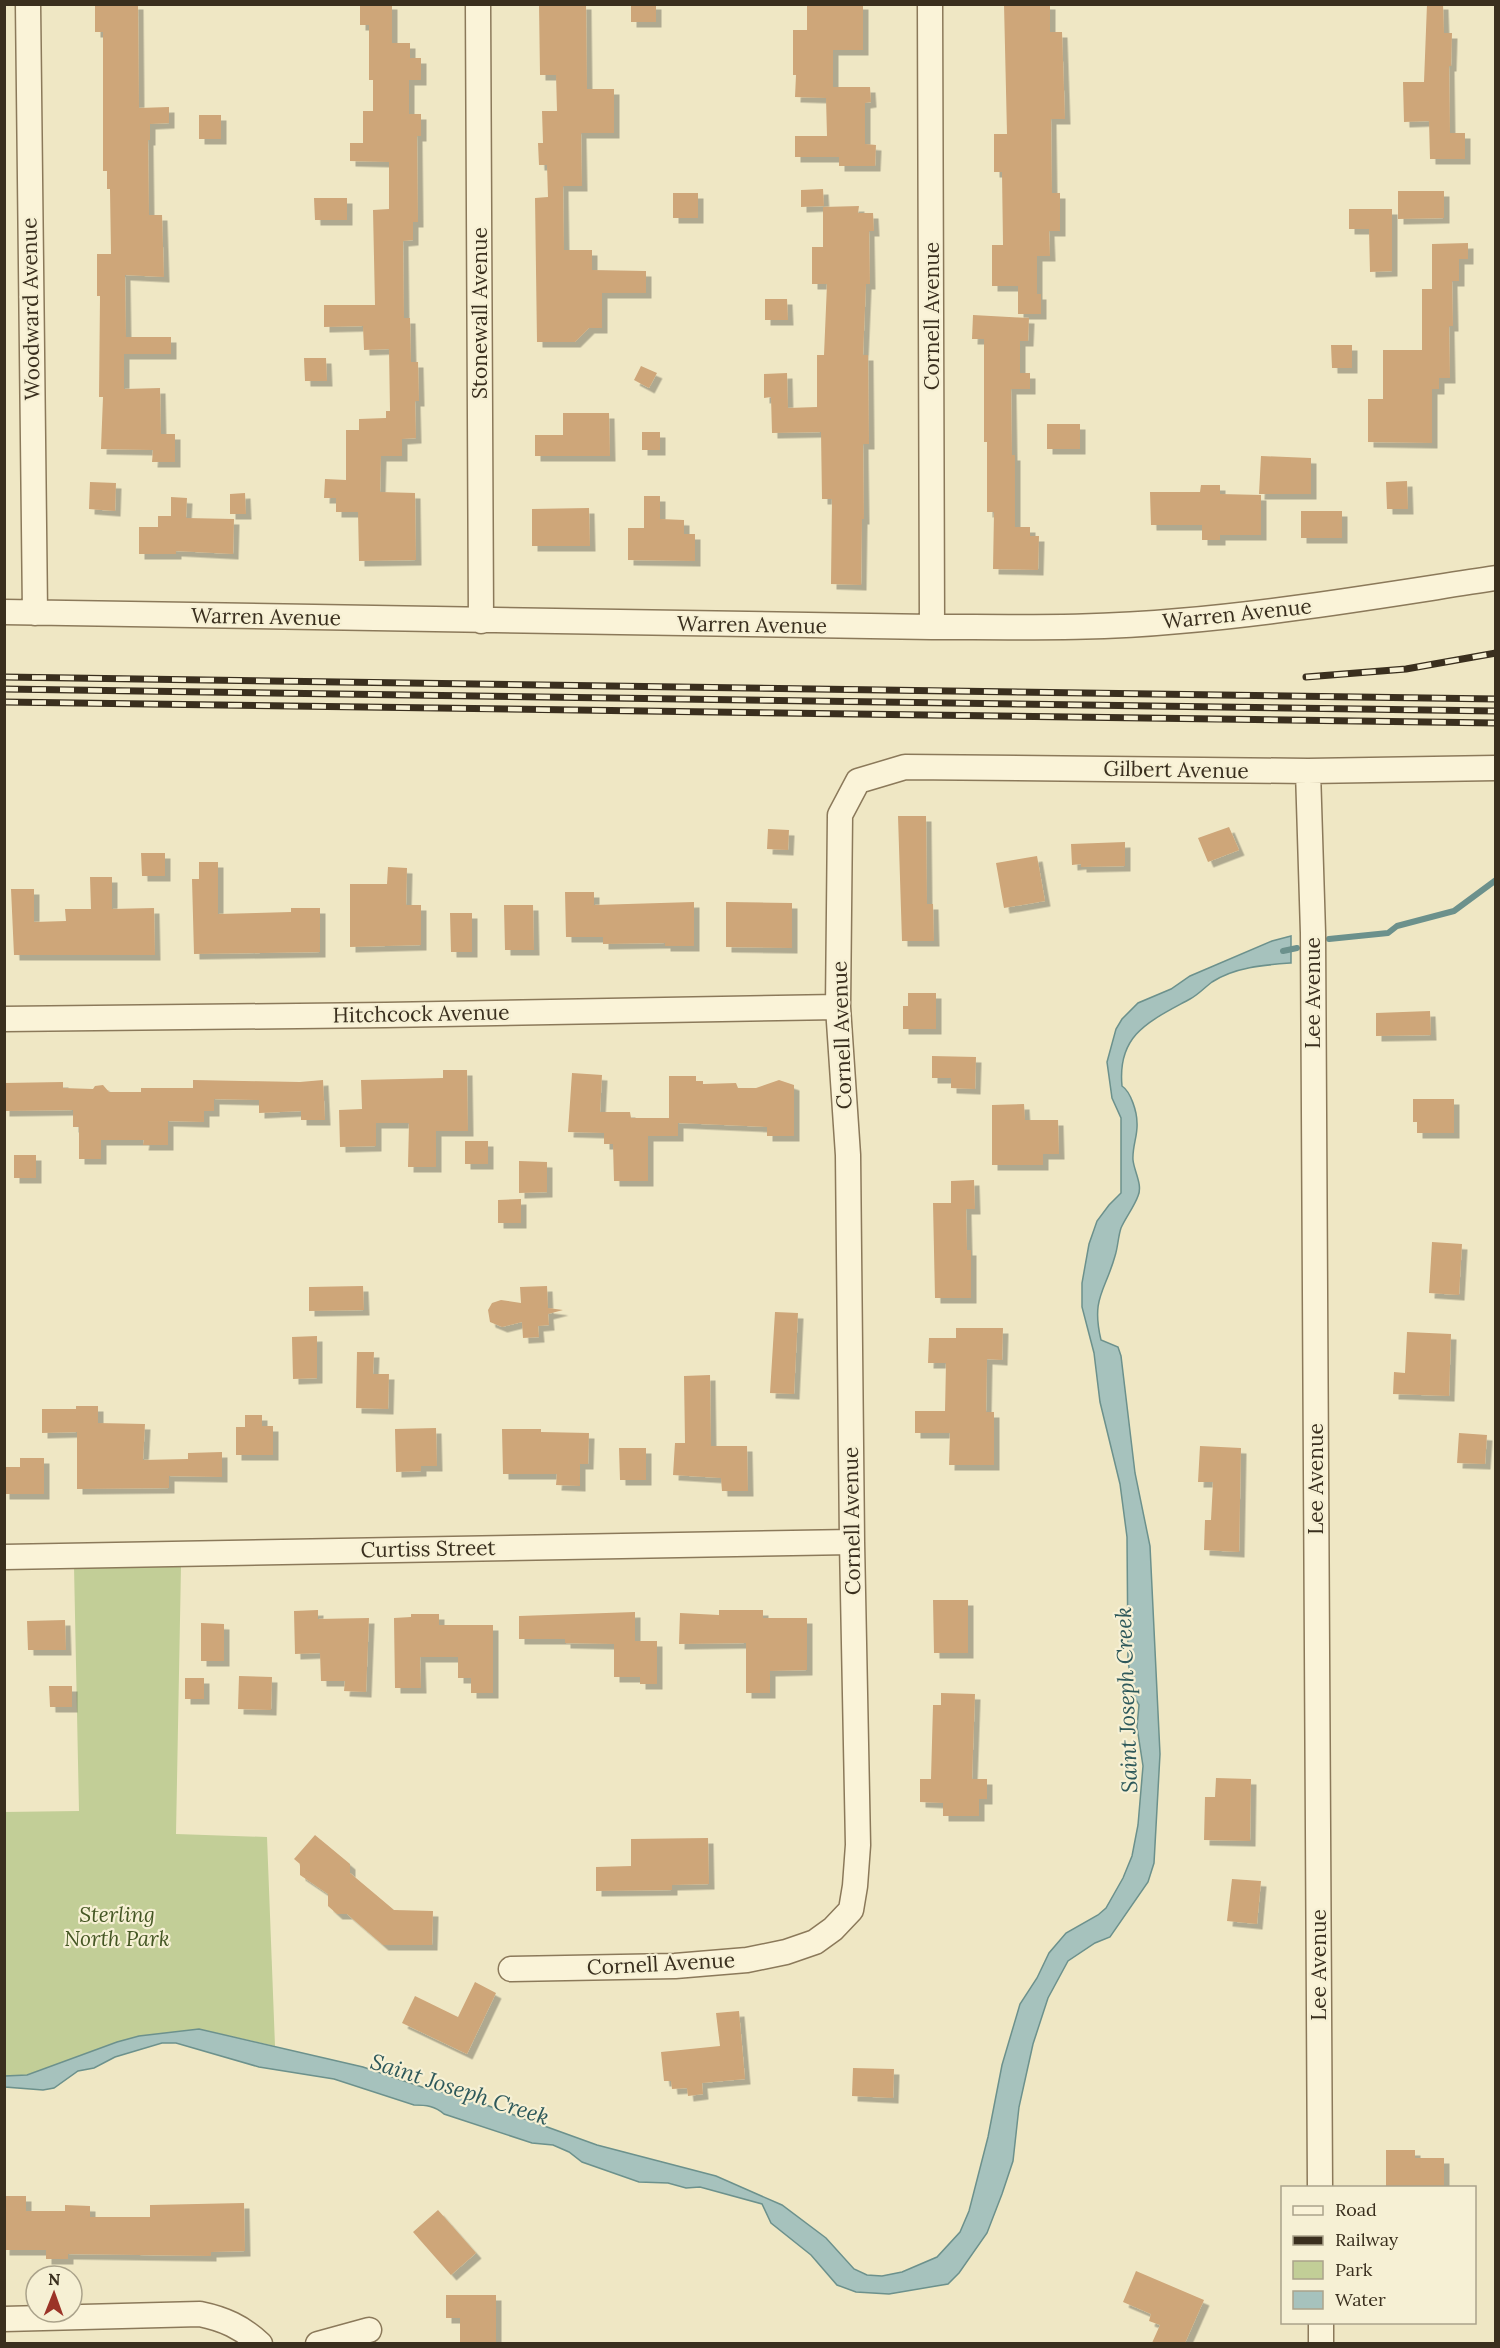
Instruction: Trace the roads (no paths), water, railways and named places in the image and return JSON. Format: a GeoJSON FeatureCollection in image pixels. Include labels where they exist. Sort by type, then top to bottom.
{"type":"FeatureCollection","features":[{"type":"Feature","properties":{"kind":"street","name":"Woodward Avenue"},"geometry":{"type":"LineString","coordinates":[[28,4],[34,613]]}},
{"type":"Feature","properties":{"kind":"street","name":"Stonewall Avenue"},"geometry":{"type":"LineString","coordinates":[[478,4],[481,621]]}},
{"type":"Feature","properties":{"kind":"street","name":"Cornell Avenue"},"geometry":{"type":"LineString","coordinates":[[930,4],[932,627]]}},
{"type":"Feature","properties":{"kind":"street","name":"Warren Avenue"},"geometry":{"type":"LineString","coordinates":[[4,612],[481,621],[1076,627],[1178,621],[1328,604],[1496,578]]}},
{"type":"Feature","properties":{"kind":"street","name":"Gilbert Avenue"},"geometry":{"type":"LineString","coordinates":[[858,781],[905,767],[1308,771],[1496,768]]}},
{"type":"Feature","properties":{"kind":"street","name":"Lee Avenue"},"geometry":{"type":"LineString","coordinates":[[1308,771],[1313,943],[1320,2186]]}},
{"type":"Feature","properties":{"kind":"street","name":"Cornell Avenue"},"geometry":{"type":"LineString","coordinates":[[511,1969],[675,1966],[747,1960],[786,1952],[815,1942],[833,1929],[850,1910],[855,1886],[858,1845],[848,1155],[838,1007],[840,815],[858,781]]}},
{"type":"Feature","properties":{"kind":"street","name":"Hitchcock Avenue"},"geometry":{"type":"LineString","coordinates":[[4,1019],[838,1007]]}},
{"type":"Feature","properties":{"kind":"street","name":"Curtiss Street"},"geometry":{"type":"LineString","coordinates":[[4,1557],[852,1542]]}},
{"type":"Feature","properties":{"kind":"street"},"geometry":{"type":"LineString","coordinates":[[4,2319],[200,2314],[220,2318],[238,2326],[260,2343]]}},
{"type":"Feature","properties":{"kind":"street"},"geometry":{"type":"LineString","coordinates":[[1321,2324],[1321,2343]]}},
{"type":"Feature","properties":{"kind":"street"},"geometry":{"type":"LineString","coordinates":[[318,2343],[369,2330]]}},
{"type":"Feature","properties":{"kind":"water"},"geometry":{"type":"Polygon","coordinates":[[[1291,936],[1291,963],[1250,968],[1221,977],[1193,997],[1150,1022],[1131,1041],[1125,1054],[1122,1086],[1131,1097],[1136,1113],[1137,1128],[1133,1160],[1139,1192],[1121,1228],[1115,1256],[1100,1296],[1098,1326],[1101,1340],[1118,1347],[1121,1356],[1135,1473],[1150,1546],[1160,1754],[1154,1863],[1148,1882],[1110,1937],[1095,1943],[1068,1961],[1048,1998],[1033,2044],[1019,2107],[1013,2161],[1002,2194],[987,2233],[959,2273],[948,2284],[889,2294],[856,2292],[837,2285],[811,2255],[771,2223],[762,2204],[700,2187],[686,2188],[668,2183],[639,2182],[582,2162],[569,2152],[553,2145],[532,2143],[444,2114],[430,2106],[414,2105],[334,2079],[259,2067],[176,2043],[162,2043],[115,2057],[94,2068],[78,2071],[54,2088],[43,2090],[5,2087],[5,2076],[27,2075],[117,2042],[139,2036],[199,2029],[363,2067],[422,2087],[464,2097],[597,2145],[716,2176],[782,2205],[826,2238],[854,2269],[867,2275],[882,2276],[902,2272],[937,2257],[960,2232],[969,2211],[988,2137],[1002,2065],[1020,2004],[1037,1978],[1049,1953],[1066,1933],[1106,1908],[1132,1856],[1138,1825],[1143,1766],[1137,1727],[1139,1705],[1133,1694],[1128,1661],[1127,1537],[1120,1484],[1100,1402],[1094,1353],[1082,1307],[1082,1283],[1089,1244],[1097,1221],[1121,1193],[1121,1118],[1112,1098],[1107,1062],[1116,1029],[1122,1019],[1138,1003],[1171,989],[1190,976],[1272,941],[1291,936]]]}},
{"type":"Feature","properties":{"kind":"waterway","name":"Saint Joseph Creek"},"geometry":{"type":"LineString","coordinates":[[1329,939],[1388,933],[1397,926],[1454,911],[1496,880]]}},
{"type":"Feature","properties":{"kind":"waterway","name":"Saint Joseph Creek"},"geometry":{"type":"LineString","coordinates":[[1283,951],[1297,948]]}},
{"type":"Feature","properties":{"kind":"railway"},"geometry":{"type":"LineString","coordinates":[[1306,677],[1406,669],[1496,653]]}},
{"type":"Feature","properties":{"kind":"railway"},"geometry":{"type":"LineString","coordinates":[[4,677],[1496,699]]}},
{"type":"Feature","properties":{"kind":"railway"},"geometry":{"type":"LineString","coordinates":[[4,689],[1496,711]]}},
{"type":"Feature","properties":{"kind":"railway"},"geometry":{"type":"LineString","coordinates":[[4,702],[1496,723]]}},
{"type":"Feature","properties":{"kind":"park label","name":"Sterling North Park"},"geometry":{"type":"Point","coordinates":[117,1927]}}]}
